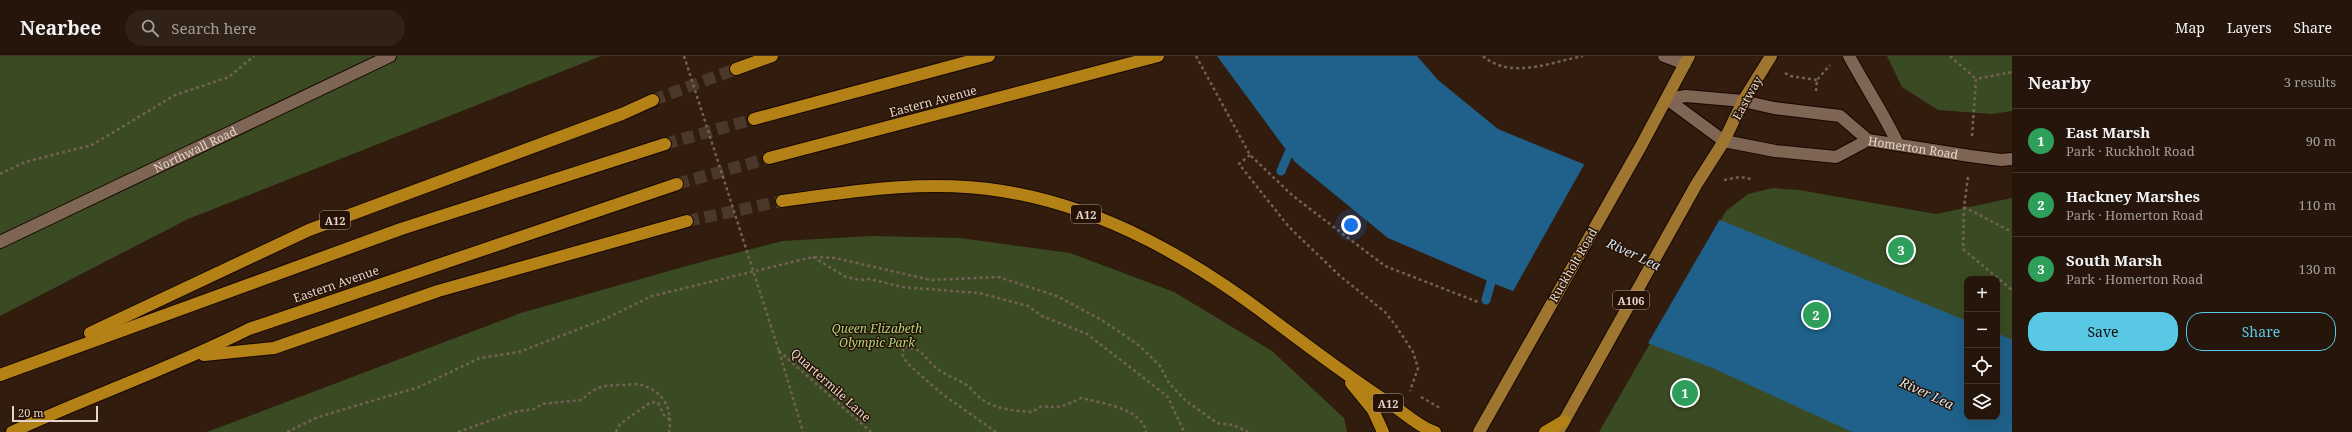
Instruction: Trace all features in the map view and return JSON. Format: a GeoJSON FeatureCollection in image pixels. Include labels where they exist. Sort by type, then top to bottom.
{"type":"FeatureCollection","features":[{"type":"Feature","properties":{"kind":"highway"},"geometry":{"type":"LineString","coordinates":[[736,69],[772,56]]}},
{"type":"Feature","properties":{"kind":"highway"},"geometry":{"type":"LineString","coordinates":[[754,119],[989,56]]}},
{"type":"Feature","properties":{"kind":"highway","name":"Eastern Avenue"},"geometry":{"type":"LineString","coordinates":[[769,158],[1158,56]]}},
{"type":"Feature","properties":{"kind":"highway","name":"A12"},"geometry":{"type":"LineString","coordinates":[[0,375],[309,230],[607,120],[653,100]]}},
{"type":"Feature","properties":{"kind":"highway","name":"A12"},"geometry":{"type":"LineString","coordinates":[[28,363],[401,229],[665,144]]}},
{"type":"Feature","properties":{"kind":"highway","name":"Eastern Avenue"},"geometry":{"type":"LineString","coordinates":[[12,432],[77,402],[197,356],[249,329],[677,184]]}},
{"type":"Feature","properties":{"kind":"highway","name":"A12"},"geometry":{"type":"LineString","coordinates":[[782,201],[854,191],[907,186],[955,187],[1002,191],[1056,204],[1097,217],[1154,242],[1185,260],[1250,302],[1346,375],[1435,432]]}},
{"type":"Feature","properties":{"kind":"highway"},"geometry":{"type":"LineString","coordinates":[[197,356],[274,348],[438,291],[687,221]]}},
{"type":"Feature","properties":{"kind":"highway","name":"A12"},"geometry":{"type":"LineString","coordinates":[[1346,375],[1372,410],[1383,432]]}},
{"type":"Feature","properties":{"kind":"highway","name":"A106"},"geometry":{"type":"LineString","coordinates":[[1545,432],[1564,420]]}},
{"type":"Feature","properties":{"kind":"main road","name":"Northwall Road"},"geometry":{"type":"LineString","coordinates":[[0,242],[254,119],[390,56]]}},
{"type":"Feature","properties":{"kind":"main road"},"geometry":{"type":"LineString","coordinates":[[1664,56],[1687,60],[1667,99]]}},
{"type":"Feature","properties":{"kind":"main road","name":"Eastway"},"geometry":{"type":"LineString","coordinates":[[1724,141],[1744,100],[1771,56]]}},
{"type":"Feature","properties":{"kind":"main road"},"geometry":{"type":"LineString","coordinates":[[1850,56],[1865,86],[1883,112],[1898,144]]}},
{"type":"Feature","properties":{"kind":"main road"},"geometry":{"type":"LineString","coordinates":[[1667,99],[1686,96],[1744,100],[1774,108],[1840,116],[1868,140]]}},
{"type":"Feature","properties":{"kind":"main road"},"geometry":{"type":"LineString","coordinates":[[1667,99],[1724,141]]}},
{"type":"Feature","properties":{"kind":"main road","name":"Ruckholt Road"},"geometry":{"type":"LineString","coordinates":[[1479,432],[1667,99]]}},
{"type":"Feature","properties":{"kind":"main road","name":"Homerton Road"},"geometry":{"type":"LineString","coordinates":[[1724,141],[1775,151],[1836,157],[1868,140],[1970,156],[2001,160],[2012,159]]}},
{"type":"Feature","properties":{"kind":"main road","name":"A106"},"geometry":{"type":"LineString","coordinates":[[1558,432],[1696,185],[1724,141]]}},
{"type":"Feature","properties":{"kind":"path"},"geometry":{"type":"LineString","coordinates":[[0,174],[25,162],[92,145],[175,95],[229,77],[254,56]]}},
{"type":"Feature","properties":{"kind":"path"},"geometry":{"type":"LineString","coordinates":[[684,56],[779,351],[803,432]]}},
{"type":"Feature","properties":{"kind":"path"},"geometry":{"type":"LineString","coordinates":[[1196,56],[1250,155],[1293,196],[1385,266],[1478,302]]}},
{"type":"Feature","properties":{"kind":"path"},"geometry":{"type":"LineString","coordinates":[[1483,56],[1490,62],[1511,68],[1523,68],[1583,56]]}},
{"type":"Feature","properties":{"kind":"path"},"geometry":{"type":"LineString","coordinates":[[1950,56],[1976,79]]}},
{"type":"Feature","properties":{"kind":"path"},"geometry":{"type":"LineString","coordinates":[[1790,76],[1817,80],[1832,64]]}},
{"type":"Feature","properties":{"kind":"path"},"geometry":{"type":"LineString","coordinates":[[1976,79],[2012,72]]}},
{"type":"Feature","properties":{"kind":"path"},"geometry":{"type":"LineString","coordinates":[[1976,79],[1970,156],[1964,207],[1963,250],[2012,290]]}},
{"type":"Feature","properties":{"kind":"path"},"geometry":{"type":"LineString","coordinates":[[1250,155],[1240,164],[1289,227],[1340,276],[1385,312],[1396,326],[1413,352],[1418,368],[1408,391],[1440,408]]}},
{"type":"Feature","properties":{"kind":"path"},"geometry":{"type":"LineString","coordinates":[[1964,207],[2012,232]]}},
{"type":"Feature","properties":{"kind":"path"},"geometry":{"type":"LineString","coordinates":[[813,257],[846,277],[861,280],[870,279],[902,288],[979,293],[1028,306],[1042,316],[1087,334],[1168,397],[1184,432]]}},
{"type":"Feature","properties":{"kind":"path"},"geometry":{"type":"LineString","coordinates":[[287,432],[318,417],[419,387],[480,358],[519,352],[605,319],[652,296],[813,257],[835,258],[931,280],[998,277],[1057,296],[1106,322],[1140,346],[1160,366],[1169,383],[1185,400],[1217,423],[1234,425],[1248,432]]}},
{"type":"Feature","properties":{"kind":"path"},"geometry":{"type":"LineString","coordinates":[[996,432],[942,394],[907,363],[902,354],[904,346],[919,350],[934,366],[945,372],[957,382],[967,386],[980,398],[994,405],[1032,412],[1042,406],[1054,408],[1065,406],[1081,398],[1132,413],[1145,427],[1146,432]]}},
{"type":"Feature","properties":{"kind":"path","name":"Quartermile Lane"},"geometry":{"type":"LineString","coordinates":[[779,351],[870,432]]}},
{"type":"Feature","properties":{"kind":"path"},"geometry":{"type":"LineString","coordinates":[[458,432],[514,412],[534,409],[542,404],[582,400],[590,391],[608,384],[640,384],[653,390],[661,396],[666,403],[671,420],[669,432]]}},
{"type":"Feature","properties":{"kind":"path"},"geometry":{"type":"LineString","coordinates":[[616,432],[620,424],[651,402],[658,403],[664,417],[671,420]]}},
{"type":"Feature","properties":{"kind":"green space"},"geometry":{"type":"Polygon","coordinates":[[[0,56],[601,56],[188,219],[0,316],[0,56]]]}},
{"type":"Feature","properties":{"kind":"green space"},"geometry":{"type":"Polygon","coordinates":[[[1887,56],[2012,56],[2012,111],[1992,114],[1938,110],[1902,87],[1887,56]]]}},
{"type":"Feature","properties":{"kind":"green space"},"geometry":{"type":"Polygon","coordinates":[[[1773,188],[1799,190],[1936,214],[2012,198],[2012,432],[1599,432],[1726,211],[1748,194],[1773,188]]]}},
{"type":"Feature","properties":{"kind":"green space","name":"Queen Elizabeth Olympic Park"},"geometry":{"type":"Polygon","coordinates":[[[872,236],[960,238],[1070,253],[1174,292],[1272,351],[1344,418],[1347,432],[207,432],[521,313],[690,265],[782,241],[872,236]]]}},
{"type":"Feature","properties":{"kind":"water","name":"River Lea"},"geometry":{"type":"Polygon","coordinates":[[[1217,56],[1417,56],[1438,80],[1498,129],[1964,320],[1964,420],[2000,420],[2000,334],[2012,340],[2012,432],[1852,432],[1715,369],[1500,286],[1388,238],[1295,162],[1217,56]]]}},
{"type":"Feature","properties":{"kind":"pier"},"geometry":{"type":"Polygon","coordinates":[[[1585,163],[1720,219],[1647,345],[1512,293],[1585,163]]]}},
{"type":"Feature","properties":{"kind":"waterway"},"geometry":{"type":"LineString","coordinates":[[1281,171],[1293,143]]}},
{"type":"Feature","properties":{"kind":"waterway"},"geometry":{"type":"LineString","coordinates":[[1486,300],[1494,271]]}},
{"type":"Feature","properties":{"kind":"tunnel"},"geometry":{"type":"LineString","coordinates":[[653,100],[736,69]]}},
{"type":"Feature","properties":{"kind":"tunnel"},"geometry":{"type":"LineString","coordinates":[[665,144],[754,119]]}},
{"type":"Feature","properties":{"kind":"tunnel"},"geometry":{"type":"LineString","coordinates":[[677,184],[769,158]]}},
{"type":"Feature","properties":{"kind":"tunnel"},"geometry":{"type":"LineString","coordinates":[[687,221],[782,201]]}},
{"type":"Feature","properties":{"kind":"place","name":"South Marsh"},"geometry":{"type":"Point","coordinates":[1901,250]}},
{"type":"Feature","properties":{"kind":"place","name":"Hackney Marshes"},"geometry":{"type":"Point","coordinates":[1816,315]}},
{"type":"Feature","properties":{"kind":"place","name":"East Marsh"},"geometry":{"type":"Point","coordinates":[1685,393]}}]}
